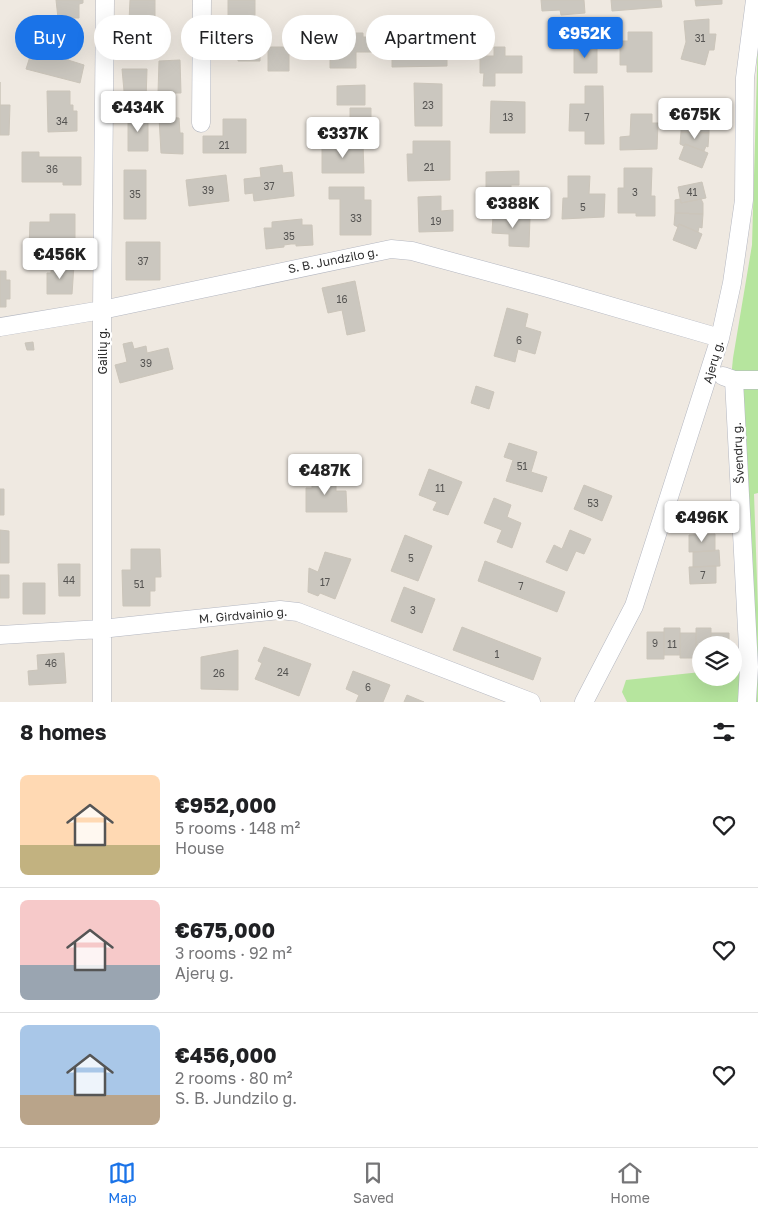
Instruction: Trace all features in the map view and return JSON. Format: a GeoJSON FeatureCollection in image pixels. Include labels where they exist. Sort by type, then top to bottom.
{"type":"FeatureCollection","features":[{"type":"Feature","properties":{"kind":"street","name":"Gailių g."},"geometry":{"type":"LineString","coordinates":[[102,702],[102,310],[106,0]]}},
{"type":"Feature","properties":{"kind":"street"},"geometry":{"type":"LineString","coordinates":[[201,123],[202,0]]}},
{"type":"Feature","properties":{"kind":"street","name":"Ajerų g."},"geometry":{"type":"LineString","coordinates":[[584,702],[634,606],[712,370],[720,338],[752,164],[745,78],[756,0]]}},
{"type":"Feature","properties":{"kind":"street","name":"S. B. Jundzilo g."},"geometry":{"type":"LineString","coordinates":[[0,327],[102,310],[391,249],[412,251],[539,285],[720,338]]}},
{"type":"Feature","properties":{"kind":"street"},"geometry":{"type":"LineString","coordinates":[[712,370],[734,380],[758,380]]}},
{"type":"Feature","properties":{"kind":"street","name":"Švendrų g."},"geometry":{"type":"LineString","coordinates":[[734,380],[751,584],[749,667],[758,683]]}},
{"type":"Feature","properties":{"kind":"street","name":"M. Girdvainio g."},"geometry":{"type":"LineString","coordinates":[[0,635],[102,629],[280,610],[298,612],[531,702]]}},
{"type":"Feature","properties":{"kind":"street"},"geometry":{"type":"LineString","coordinates":[[747,702],[749,667]]}},
{"type":"Feature","properties":{"kind":"green space"},"geometry":{"type":"Polygon","coordinates":[[[758,37],[758,493],[754,494],[758,608],[758,702],[627,702],[622,692],[626,680],[692,673],[692,686],[742,686],[742,668],[745,668],[729,399],[733,358],[752,245],[758,37]]]}},
{"type":"Feature","properties":{"kind":"building"},"geometry":{"type":"Polygon","coordinates":[[[56,0],[83,0],[83,3],[79,4],[79,15],[58,15],[56,0]]]}},
{"type":"Feature","properties":{"kind":"building"},"geometry":{"type":"Polygon","coordinates":[[[130,0],[155,0],[155,15],[129,15],[130,0]]]}},
{"type":"Feature","properties":{"kind":"building"},"geometry":{"type":"Polygon","coordinates":[[[228,0],[255,0],[255,15],[228,15],[228,0]]]}},
{"type":"Feature","properties":{"kind":"building"},"geometry":{"type":"Polygon","coordinates":[[[541,0],[584,0],[585,13],[561,15],[560,10],[542,11],[541,0]]]}},
{"type":"Feature","properties":{"kind":"building"},"geometry":{"type":"Polygon","coordinates":[[[611,0],[661,0],[662,7],[612,11],[611,0]]]}},
{"type":"Feature","properties":{"kind":"building"},"geometry":{"type":"Polygon","coordinates":[[[695,0],[722,0],[722,4],[696,6],[695,0]]]}},
{"type":"Feature","properties":{"kind":"building"},"geometry":{"type":"Polygon","coordinates":[[[709,19],[709,34],[716,34],[714,50],[709,50],[705,65],[681,59],[686,42],[684,21],[709,19]]]}},
{"type":"Feature","properties":{"kind":"building"},"geometry":{"type":"Polygon","coordinates":[[[628,32],[652,32],[652,72],[627,72],[627,65],[620,65],[620,41],[628,41],[628,32]]]}},
{"type":"Feature","properties":{"kind":"building"},"geometry":{"type":"Polygon","coordinates":[[[356,33],[363,33],[363,37],[366,37],[366,52],[356,52],[356,33]]]}},
{"type":"Feature","properties":{"kind":"building"},"geometry":{"type":"Polygon","coordinates":[[[574,45],[597,45],[597,73],[574,73],[574,45]]]}},
{"type":"Feature","properties":{"kind":"building"},"geometry":{"type":"Polygon","coordinates":[[[272,47],[282,47],[282,60],[289,60],[289,71],[268,71],[268,60],[272,60],[272,47]]]}},
{"type":"Feature","properties":{"kind":"building"},"geometry":{"type":"Polygon","coordinates":[[[495,47],[505,47],[505,56],[522,56],[522,73],[495,73],[495,86],[483,86],[484,73],[480,73],[480,60],[495,60],[495,47]]]}},
{"type":"Feature","properties":{"kind":"building"},"geometry":{"type":"Polygon","coordinates":[[[29,60],[68,60],[84,65],[80,83],[26,69],[29,60]]]}},
{"type":"Feature","properties":{"kind":"building"},"geometry":{"type":"Polygon","coordinates":[[[180,60],[181,93],[158,93],[159,61],[180,60]]]}},
{"type":"Feature","properties":{"kind":"building"},"geometry":{"type":"Polygon","coordinates":[[[238,60],[260,60],[260,61],[238,60]]]}},
{"type":"Feature","properties":{"kind":"building"},"geometry":{"type":"Polygon","coordinates":[[[330,60],[356,60],[356,68],[330,68],[330,60]]]}},
{"type":"Feature","properties":{"kind":"building"},"geometry":{"type":"Polygon","coordinates":[[[392,60],[447,60],[447,66],[392,67],[392,60]]]}},
{"type":"Feature","properties":{"kind":"building"},"geometry":{"type":"Polygon","coordinates":[[[122,69],[147,69],[146,101],[125,102],[122,69]]]}},
{"type":"Feature","properties":{"kind":"building"},"geometry":{"type":"Polygon","coordinates":[[[414,83],[442,84],[442,126],[415,126],[414,83]]]}},
{"type":"Feature","properties":{"kind":"building"},"geometry":{"type":"Polygon","coordinates":[[[365,85],[365,105],[337,105],[337,86],[365,85]]]}},
{"type":"Feature","properties":{"kind":"building"},"geometry":{"type":"Polygon","coordinates":[[[585,86],[603,86],[604,144],[585,144],[585,131],[569,131],[570,104],[585,104],[585,86]]]}},
{"type":"Feature","properties":{"kind":"building"},"geometry":{"type":"Polygon","coordinates":[[[47,91],[70,91],[70,105],[73,105],[73,111],[77,111],[77,131],[48,132],[47,91]]]}},
{"type":"Feature","properties":{"kind":"building"},"geometry":{"type":"Polygon","coordinates":[[[491,101],[525,102],[525,133],[490,133],[491,101]]]}},
{"type":"Feature","properties":{"kind":"building"},"geometry":{"type":"Polygon","coordinates":[[[708,101],[712,116],[687,122],[683,106],[708,101]]]}},
{"type":"Feature","properties":{"kind":"building"},"geometry":{"type":"Polygon","coordinates":[[[0,105],[10,105],[9,135],[0,135],[0,105]]]}},
{"type":"Feature","properties":{"kind":"building"},"geometry":{"type":"Polygon","coordinates":[[[350,108],[371,108],[371,123],[350,124],[350,108]]]}},
{"type":"Feature","properties":{"kind":"building"},"geometry":{"type":"Polygon","coordinates":[[[631,114],[652,114],[652,123],[658,123],[657,149],[620,150],[620,137],[630,136],[631,114]]]}},
{"type":"Feature","properties":{"kind":"building"},"geometry":{"type":"Polygon","coordinates":[[[128,115],[148,115],[148,151],[128,151],[128,115]]]}},
{"type":"Feature","properties":{"kind":"building"},"geometry":{"type":"Polygon","coordinates":[[[159,117],[179,118],[180,133],[183,133],[183,154],[161,153],[159,117]]]}},
{"type":"Feature","properties":{"kind":"building"},"geometry":{"type":"Polygon","coordinates":[[[707,117],[709,133],[681,132],[681,119],[686,118],[687,122],[707,117]]]}},
{"type":"Feature","properties":{"kind":"building"},"geometry":{"type":"Polygon","coordinates":[[[223,119],[246,119],[246,153],[203,153],[203,136],[223,136],[223,119]]]}},
{"type":"Feature","properties":{"kind":"building"},"geometry":{"type":"Polygon","coordinates":[[[681,132],[709,133],[708,147],[706,146],[704,151],[680,144],[681,132]]]}},
{"type":"Feature","properties":{"kind":"building"},"geometry":{"type":"Polygon","coordinates":[[[413,141],[450,141],[450,180],[408,181],[407,154],[413,154],[413,141]]]}},
{"type":"Feature","properties":{"kind":"building"},"geometry":{"type":"Polygon","coordinates":[[[322,144],[363,144],[364,173],[322,173],[322,144]]]}},
{"type":"Feature","properties":{"kind":"building"},"geometry":{"type":"Polygon","coordinates":[[[685,144],[708,153],[702,168],[679,159],[685,144]]]}},
{"type":"Feature","properties":{"kind":"building"},"geometry":{"type":"Polygon","coordinates":[[[22,152],[39,152],[39,157],[81,157],[81,185],[63,185],[63,182],[22,182],[22,152]]]}},
{"type":"Feature","properties":{"kind":"building"},"geometry":{"type":"Polygon","coordinates":[[[282,165],[283,173],[292,172],[294,196],[254,201],[253,193],[245,194],[244,179],[261,177],[260,168],[282,165]]]}},
{"type":"Feature","properties":{"kind":"building"},"geometry":{"type":"Polygon","coordinates":[[[624,168],[652,168],[651,196],[655,196],[655,216],[636,216],[636,213],[618,213],[618,188],[624,188],[624,168]]]}},
{"type":"Feature","properties":{"kind":"building"},"geometry":{"type":"Polygon","coordinates":[[[124,170],[146,170],[146,219],[124,219],[124,170]]]}},
{"type":"Feature","properties":{"kind":"building"},"geometry":{"type":"Polygon","coordinates":[[[519,171],[519,185],[511,185],[511,198],[486,198],[486,172],[519,171]]]}},
{"type":"Feature","properties":{"kind":"building"},"geometry":{"type":"Polygon","coordinates":[[[226,175],[229,201],[189,206],[186,180],[226,175]]]}},
{"type":"Feature","properties":{"kind":"building"},"geometry":{"type":"Polygon","coordinates":[[[568,176],[590,176],[589,194],[605,194],[604,217],[562,219],[563,198],[568,198],[568,176]]]}},
{"type":"Feature","properties":{"kind":"building"},"geometry":{"type":"Polygon","coordinates":[[[702,182],[706,198],[681,203],[678,187],[702,182]]]}},
{"type":"Feature","properties":{"kind":"building"},"geometry":{"type":"Polygon","coordinates":[[[329,187],[364,187],[364,200],[371,200],[371,235],[340,235],[340,199],[329,199],[329,187]]]}},
{"type":"Feature","properties":{"kind":"building"},"geometry":{"type":"Polygon","coordinates":[[[441,196],[441,211],[453,210],[453,231],[419,232],[418,197],[441,196]]]}},
{"type":"Feature","properties":{"kind":"building"},"geometry":{"type":"Polygon","coordinates":[[[680,199],[681,203],[701,199],[703,214],[675,213],[675,200],[680,199]]]}},
{"type":"Feature","properties":{"kind":"building"},"geometry":{"type":"Polygon","coordinates":[[[675,213],[703,214],[702,228],[699,227],[698,232],[679,224],[678,227],[674,225],[675,213]]]}},
{"type":"Feature","properties":{"kind":"building"},"geometry":{"type":"Polygon","coordinates":[[[50,214],[75,214],[75,248],[29,248],[30,222],[50,222],[50,214]]]}},
{"type":"Feature","properties":{"kind":"building"},"geometry":{"type":"Polygon","coordinates":[[[493,216],[530,217],[529,247],[509,246],[509,234],[492,233],[493,216]]]}},
{"type":"Feature","properties":{"kind":"building"},"geometry":{"type":"Polygon","coordinates":[[[302,219],[302,225],[312,225],[313,245],[296,246],[296,244],[291,244],[284,245],[284,247],[266,249],[264,228],[272,228],[272,222],[302,219]]]}},
{"type":"Feature","properties":{"kind":"building"},"geometry":{"type":"Polygon","coordinates":[[[679,224],[702,234],[696,249],[673,240],[679,224]]]}},
{"type":"Feature","properties":{"kind":"building"},"geometry":{"type":"Polygon","coordinates":[[[126,242],[160,242],[160,280],[126,280],[126,242]]]}},
{"type":"Feature","properties":{"kind":"building"},"geometry":{"type":"Polygon","coordinates":[[[51,265],[74,265],[72,294],[47,294],[47,273],[51,273],[51,265]]]}},
{"type":"Feature","properties":{"kind":"building"},"geometry":{"type":"Polygon","coordinates":[[[0,271],[6,271],[6,280],[10,280],[10,299],[6,299],[6,307],[0,307],[0,271]]]}},
{"type":"Feature","properties":{"kind":"building"},"geometry":{"type":"Polygon","coordinates":[[[355,281],[365,331],[347,335],[342,310],[328,313],[322,288],[355,281]]]}},
{"type":"Feature","properties":{"kind":"building"},"geometry":{"type":"Polygon","coordinates":[[[507,308],[528,314],[525,327],[541,332],[535,354],[518,349],[515,362],[494,356],[507,308]]]}},
{"type":"Feature","properties":{"kind":"building"},"geometry":{"type":"Polygon","coordinates":[[[33,342],[34,350],[27,350],[25,343],[33,342]]]}},
{"type":"Feature","properties":{"kind":"building"},"geometry":{"type":"Polygon","coordinates":[[[132,342],[134,349],[146,346],[147,353],[168,348],[173,369],[120,383],[115,365],[127,362],[123,344],[132,342]]]}},
{"type":"Feature","properties":{"kind":"building"},"geometry":{"type":"Polygon","coordinates":[[[476,386],[494,392],[489,409],[471,403],[476,386]]]}},
{"type":"Feature","properties":{"kind":"building"},"geometry":{"type":"Polygon","coordinates":[[[509,443],[537,452],[531,472],[547,477],[542,492],[506,481],[513,460],[504,457],[509,443]]]}},
{"type":"Feature","properties":{"kind":"building"},"geometry":{"type":"Polygon","coordinates":[[[429,469],[462,482],[448,515],[433,510],[437,502],[419,495],[429,469]]]}},
{"type":"Feature","properties":{"kind":"building"},"geometry":{"type":"Polygon","coordinates":[[[312,475],[336,475],[336,491],[346,491],[347,512],[306,512],[306,488],[312,488],[312,475]]]}},
{"type":"Feature","properties":{"kind":"building"},"geometry":{"type":"Polygon","coordinates":[[[584,485],[612,496],[602,521],[574,509],[584,485]]]}},
{"type":"Feature","properties":{"kind":"building"},"geometry":{"type":"Polygon","coordinates":[[[0,489],[4,489],[4,515],[0,515],[0,489]]]}},
{"type":"Feature","properties":{"kind":"building"},"geometry":{"type":"Polygon","coordinates":[[[494,498],[511,505],[507,517],[521,523],[512,548],[497,542],[502,530],[484,523],[494,498]]]}},
{"type":"Feature","properties":{"kind":"building"},"geometry":{"type":"Polygon","coordinates":[[[0,530],[9,531],[9,563],[0,563],[0,530]]]}},
{"type":"Feature","properties":{"kind":"building"},"geometry":{"type":"Polygon","coordinates":[[[570,530],[591,539],[584,554],[576,551],[567,571],[546,562],[554,545],[562,549],[570,530]]]}},
{"type":"Feature","properties":{"kind":"building"},"geometry":{"type":"Polygon","coordinates":[[[715,534],[715,551],[689,552],[689,535],[715,534]]]}},
{"type":"Feature","properties":{"kind":"building"},"geometry":{"type":"Polygon","coordinates":[[[405,535],[432,546],[418,581],[391,571],[405,535]]]}},
{"type":"Feature","properties":{"kind":"building"},"geometry":{"type":"Polygon","coordinates":[[[131,549],[160,549],[161,577],[155,577],[155,591],[150,591],[150,606],[123,606],[122,570],[131,570],[131,549]]]}},
{"type":"Feature","properties":{"kind":"building"},"geometry":{"type":"Polygon","coordinates":[[[719,550],[720,566],[693,567],[693,552],[719,550]]]}},
{"type":"Feature","properties":{"kind":"building"},"geometry":{"type":"Polygon","coordinates":[[[325,552],[351,559],[335,599],[320,593],[318,596],[308,592],[309,568],[318,572],[325,552]]]}},
{"type":"Feature","properties":{"kind":"building"},"geometry":{"type":"Polygon","coordinates":[[[485,561],[565,592],[557,612],[478,581],[485,561]]]}},
{"type":"Feature","properties":{"kind":"building"},"geometry":{"type":"Polygon","coordinates":[[[58,564],[80,564],[80,596],[59,596],[58,564]]]}},
{"type":"Feature","properties":{"kind":"building"},"geometry":{"type":"Polygon","coordinates":[[[716,566],[716,583],[690,584],[689,567],[716,566]]]}},
{"type":"Feature","properties":{"kind":"building"},"geometry":{"type":"Polygon","coordinates":[[[0,575],[9,575],[9,598],[0,598],[0,575]]]}},
{"type":"Feature","properties":{"kind":"building"},"geometry":{"type":"Polygon","coordinates":[[[23,583],[45,583],[45,614],[23,614],[23,583]]]}},
{"type":"Feature","properties":{"kind":"building"},"geometry":{"type":"Polygon","coordinates":[[[404,587],[435,599],[422,633],[391,621],[404,587]]]}},
{"type":"Feature","properties":{"kind":"building"},"geometry":{"type":"Polygon","coordinates":[[[462,627],[541,658],[533,680],[453,650],[462,627]]]}},
{"type":"Feature","properties":{"kind":"building"},"geometry":{"type":"Polygon","coordinates":[[[664,628],[680,628],[680,655],[664,655],[664,628]]]}},
{"type":"Feature","properties":{"kind":"building"},"geometry":{"type":"Polygon","coordinates":[[[696,628],[711,628],[711,636],[696,636],[696,628]]]}},
{"type":"Feature","properties":{"kind":"building"},"geometry":{"type":"Polygon","coordinates":[[[647,632],[664,632],[664,659],[647,659],[647,632]]]}},
{"type":"Feature","properties":{"kind":"building"},"geometry":{"type":"Polygon","coordinates":[[[680,633],[696,633],[696,636],[692,636],[692,658],[680,658],[680,633]]]}},
{"type":"Feature","properties":{"kind":"building"},"geometry":{"type":"Polygon","coordinates":[[[711,633],[729,633],[729,636],[711,636],[711,633]]]}},
{"type":"Feature","properties":{"kind":"building"},"geometry":{"type":"Polygon","coordinates":[[[264,647],[311,664],[299,696],[255,679],[262,663],[258,661],[264,647]]]}},
{"type":"Feature","properties":{"kind":"building"},"geometry":{"type":"Polygon","coordinates":[[[238,650],[238,690],[201,689],[201,657],[238,650]]]}},
{"type":"Feature","properties":{"kind":"building"},"geometry":{"type":"Polygon","coordinates":[[[64,653],[66,683],[29,685],[28,671],[38,670],[37,655],[64,653]]]}},
{"type":"Feature","properties":{"kind":"building"},"geometry":{"type":"Polygon","coordinates":[[[353,671],[390,685],[383,702],[356,702],[359,695],[346,689],[353,671]]]}},
{"type":"Feature","properties":{"kind":"building"},"geometry":{"type":"Polygon","coordinates":[[[407,695],[424,702],[404,702],[407,695]]]}}]}
